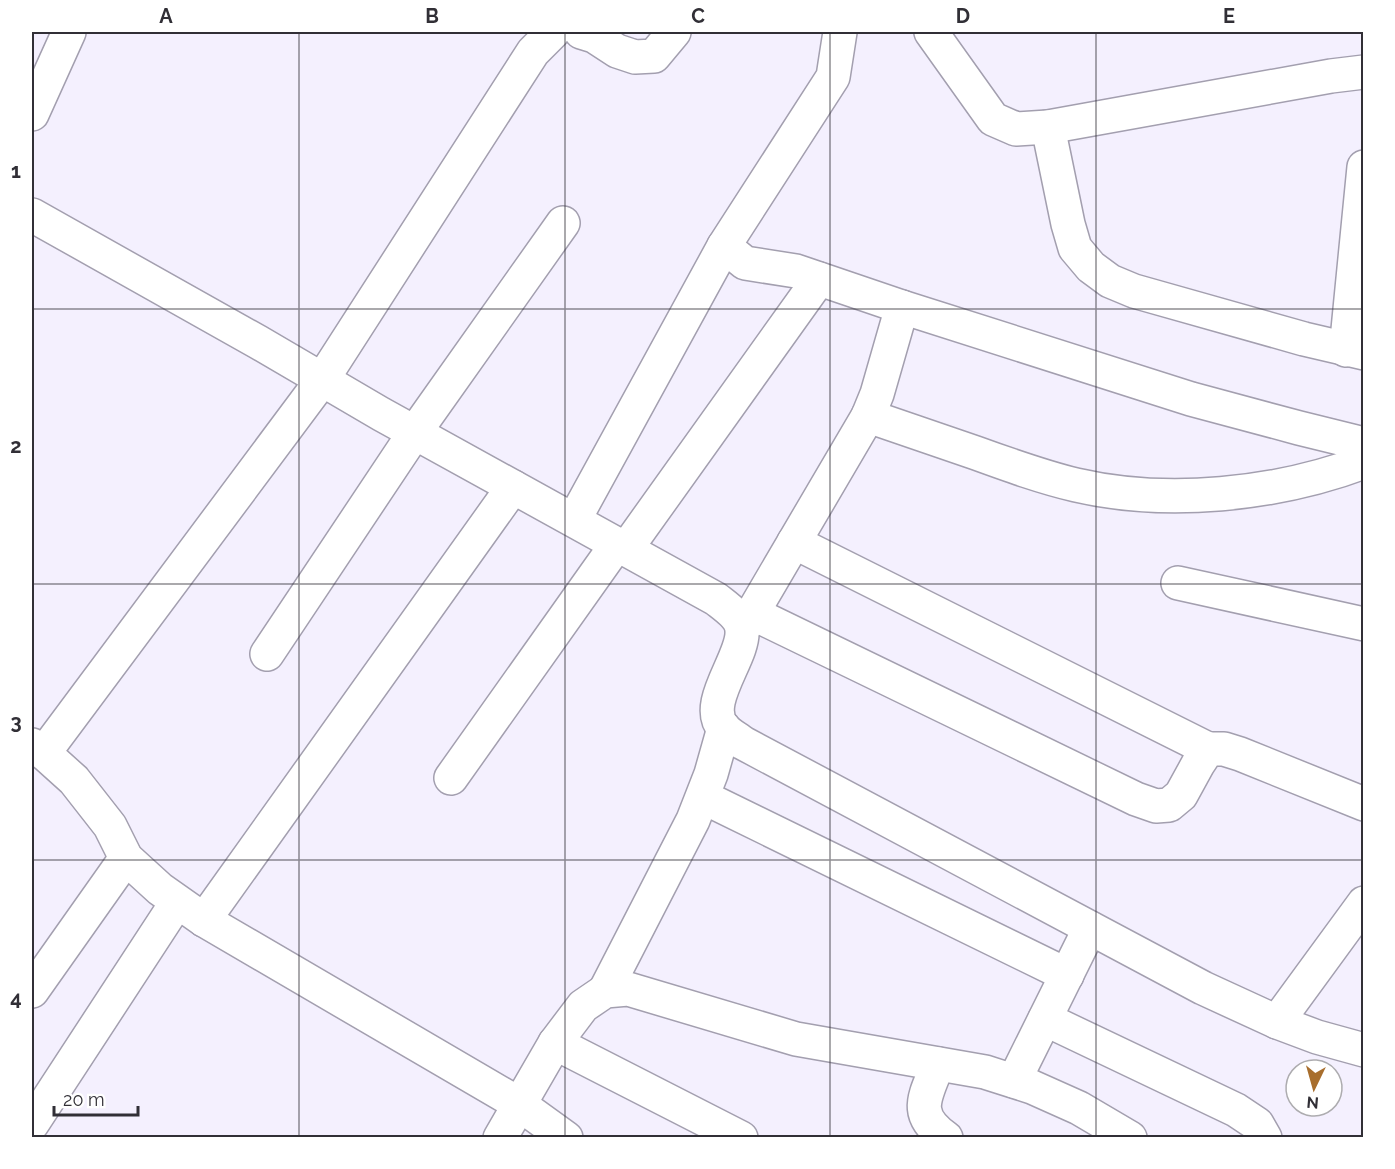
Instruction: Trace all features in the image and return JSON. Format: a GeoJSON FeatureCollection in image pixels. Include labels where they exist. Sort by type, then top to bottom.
{"type":"FeatureCollection","features":[{"type":"Feature","properties":{"kind":"street"},"geometry":{"type":"LineString","coordinates":[[32,114],[69,32]]}},
{"type":"Feature","properties":{"kind":"street"},"geometry":{"type":"LineString","coordinates":[[553,32],[533,52],[322,380],[38,749],[74,780],[110,826],[126,858],[160,890],[190,911],[519,1104],[566,1137]]}},
{"type":"Feature","properties":{"kind":"street"},"geometry":{"type":"LineString","coordinates":[[581,32],[594,36],[617,51],[635,57],[654,56],[674,32]]}},
{"type":"Feature","properties":{"kind":"street"},"geometry":{"type":"LineString","coordinates":[[574,520],[724,246],[833,77],[840,32]]}},
{"type":"Feature","properties":{"kind":"street"},"geometry":{"type":"LineString","coordinates":[[931,32],[993,119],[1016,129],[1048,127],[1364,72]]}},
{"type":"Feature","properties":{"kind":"street"},"geometry":{"type":"LineString","coordinates":[[1048,127],[1075,249],[1091,267],[1110,281],[1134,291],[1354,352],[1364,167]]}},
{"type":"Feature","properties":{"kind":"street"},"geometry":{"type":"LineString","coordinates":[[32,215],[322,380],[716,599],[747,621],[1126,794],[1156,806],[1169,805],[1181,795],[1208,749]]}},
{"type":"Feature","properties":{"kind":"street"},"geometry":{"type":"LineString","coordinates":[[267,654],[415,432],[563,223]]}},
{"type":"Feature","properties":{"kind":"street"},"geometry":{"type":"LineString","coordinates":[[724,246],[745,263],[796,271],[902,308],[1191,399],[1364,444]]}},
{"type":"Feature","properties":{"kind":"street"},"geometry":{"type":"LineString","coordinates":[[451,778],[819,279]]}},
{"type":"Feature","properties":{"kind":"street"},"geometry":{"type":"LineString","coordinates":[[902,308],[868,416],[747,621],[720,695],[717,715],[724,729],[744,743],[1203,988],[1277,1022],[1317,1037],[1364,1050]]}},
{"type":"Feature","properties":{"kind":"street"},"geometry":{"type":"LineString","coordinates":[[868,416],[1033,473],[1077,485],[1143,495],[1186,496],[1253,490],[1298,483],[1364,462]]}},
{"type":"Feature","properties":{"kind":"street"},"geometry":{"type":"LineString","coordinates":[[32,1124],[190,911],[513,487]]}},
{"type":"Feature","properties":{"kind":"street"},"geometry":{"type":"LineString","coordinates":[[794,542],[1208,749],[1224,749],[1240,754],[1364,804]]}},
{"type":"Feature","properties":{"kind":"street"},"geometry":{"type":"LineString","coordinates":[[1178,583],[1364,624]]}},
{"type":"Feature","properties":{"kind":"street"},"geometry":{"type":"LineString","coordinates":[[605,991],[693,820],[711,774],[724,729]]}},
{"type":"Feature","properties":{"kind":"street"},"geometry":{"type":"LineString","coordinates":[[703,797],[1067,975]]}},
{"type":"Feature","properties":{"kind":"street"},"geometry":{"type":"LineString","coordinates":[[32,991],[126,858]]}},
{"type":"Feature","properties":{"kind":"street"},"geometry":{"type":"LineString","coordinates":[[1277,1022],[1364,903]]}},
{"type":"Feature","properties":{"kind":"street"},"geometry":{"type":"LineString","coordinates":[[1014,1081],[1090,928]]}},
{"type":"Feature","properties":{"kind":"street"},"geometry":{"type":"LineString","coordinates":[[500,1137],[555,1043],[582,1006],[605,991],[628,989],[796,1039],[985,1072],[1032,1087],[1079,1108],[1130,1137]]}},
{"type":"Feature","properties":{"kind":"street"},"geometry":{"type":"LineString","coordinates":[[1045,1019],[1236,1110],[1257,1124],[1265,1137]]}},
{"type":"Feature","properties":{"kind":"street"},"geometry":{"type":"LineString","coordinates":[[555,1043],[741,1137]]}},
{"type":"Feature","properties":{"kind":"street"},"geometry":{"type":"LineString","coordinates":[[938,1064],[924,1105],[927,1119],[937,1131],[946,1137]]}}]}
